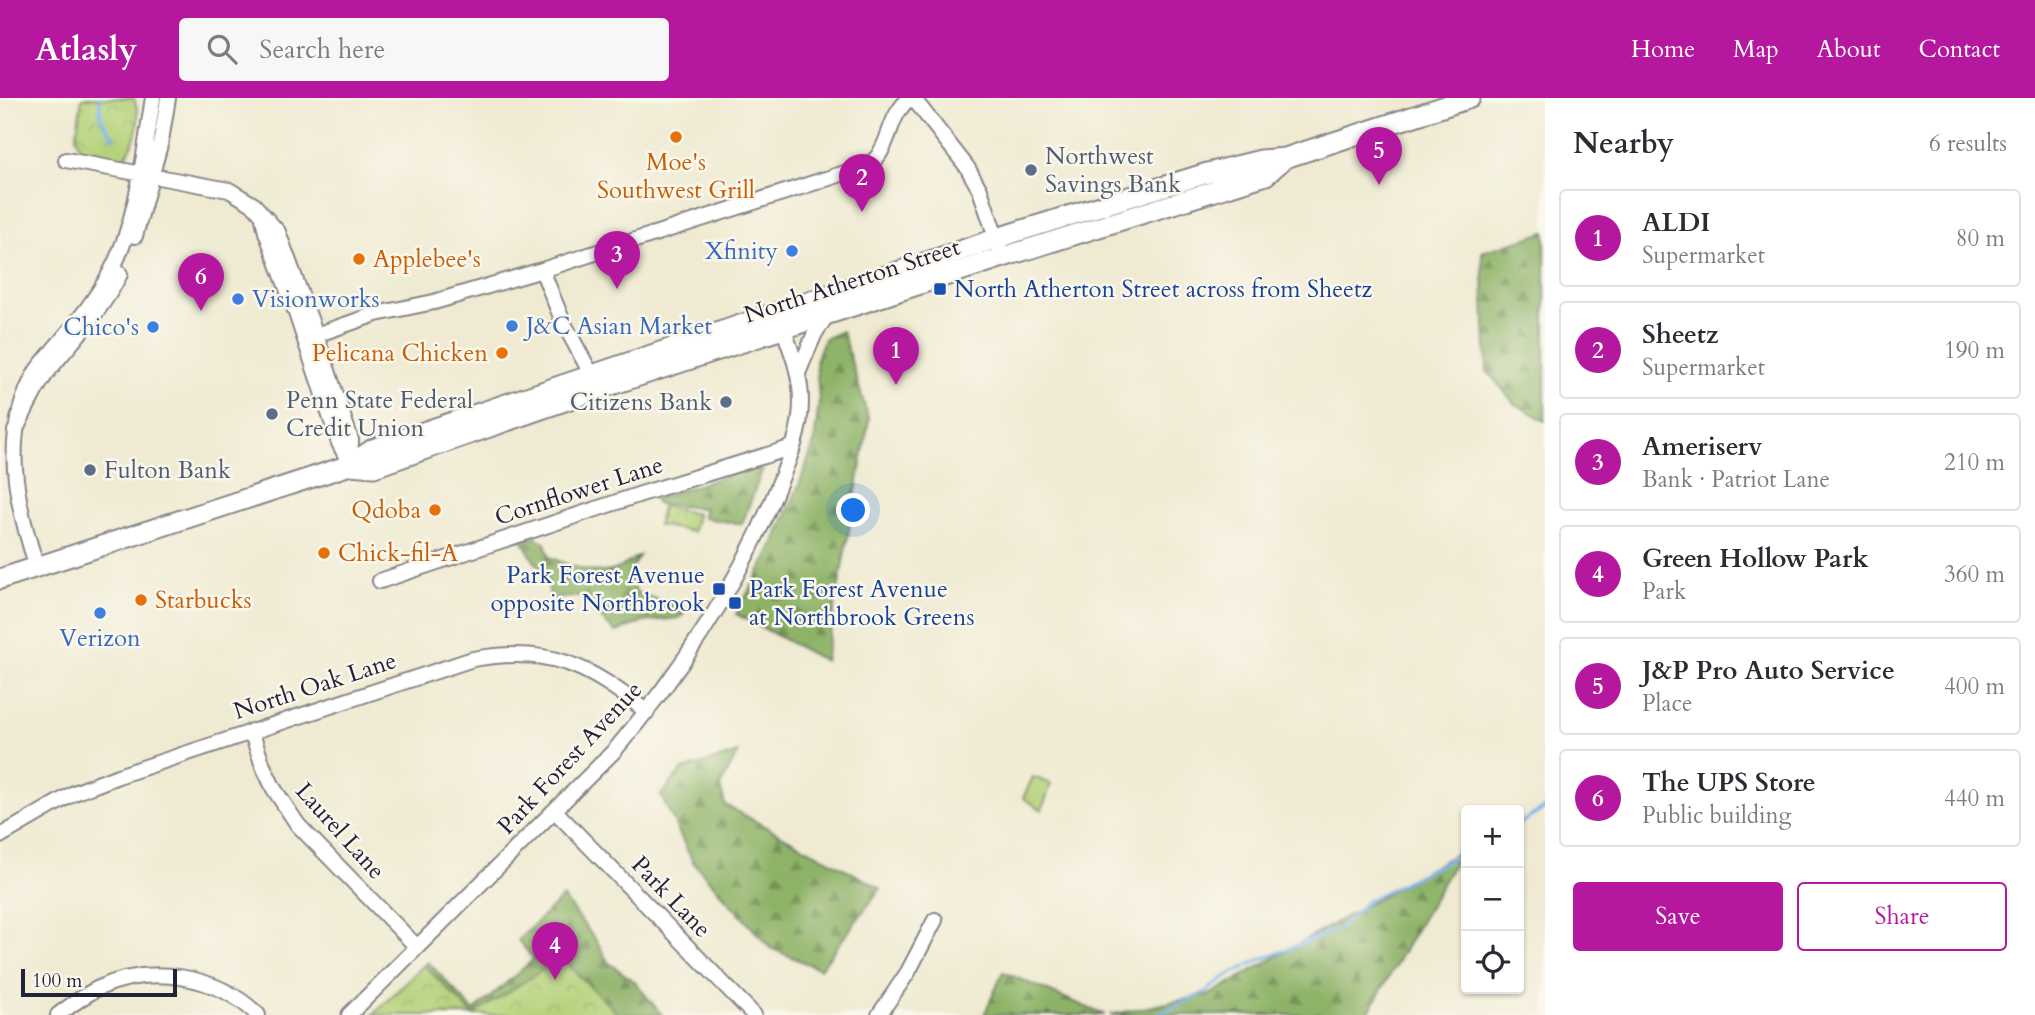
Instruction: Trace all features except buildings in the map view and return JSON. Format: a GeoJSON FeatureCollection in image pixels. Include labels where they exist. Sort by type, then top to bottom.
{"type":"FeatureCollection","features":[{"type":"Feature","properties":{"kind":"main road","name":"North Atherton Street"},"geometry":{"type":"LineString","coordinates":[[0,579],[350,464],[374,467],[595,381],[781,321],[997,238],[1204,174],[1261,160],[1285,158],[1470,98]]}},
{"type":"Feature","properties":{"kind":"main road","name":"North Atherton Street"},"geometry":{"type":"LineString","coordinates":[[781,321],[827,315],[1266,175],[1285,158]]}},
{"type":"Feature","properties":{"kind":"street"},"geometry":{"type":"LineString","coordinates":[[146,173],[153,98]]}},
{"type":"Feature","properties":{"kind":"street"},"geometry":{"type":"LineString","coordinates":[[37,567],[13,493],[10,473],[14,414],[27,384],[99,293],[112,270],[162,133],[168,98]]}},
{"type":"Feature","properties":{"kind":"street"},"geometry":{"type":"LineString","coordinates":[[316,335],[376,314],[434,302],[542,270],[831,178],[872,162],[878,156],[898,110],[912,98],[967,167],[980,190],[1003,257]]}},
{"type":"Feature","properties":{"kind":"street"},"geometry":{"type":"LineString","coordinates":[[66,160],[229,190],[246,199],[262,213],[278,232],[316,335],[351,440],[350,464]]}},
{"type":"Feature","properties":{"kind":"street"},"geometry":{"type":"LineString","coordinates":[[262,213],[266,232],[339,443],[350,464]]}},
{"type":"Feature","properties":{"kind":"street"},"geometry":{"type":"LineString","coordinates":[[542,270],[563,323],[595,381]]}},
{"type":"Feature","properties":{"kind":"street"},"geometry":{"type":"LineString","coordinates":[[283,277],[297,297],[308,328],[316,335]]}},
{"type":"Feature","properties":{"kind":"street","name":"Park Forest Avenue"},"geometry":{"type":"LineString","coordinates":[[798,373],[827,315]]}},
{"type":"Feature","properties":{"kind":"street","name":"Park Forest Avenue"},"geometry":{"type":"LineString","coordinates":[[349,1015],[607,759],[647,712],[702,635],[762,527],[800,422],[798,373],[781,321]]}},
{"type":"Feature","properties":{"kind":"street","name":"Cornflower Lane"},"geometry":{"type":"LineString","coordinates":[[380,581],[641,494],[793,447]]}},
{"type":"Feature","properties":{"kind":"street","name":"North Oak Lane"},"geometry":{"type":"LineString","coordinates":[[2,829],[118,775],[461,662],[510,654],[533,654],[563,660],[586,669],[614,686],[647,712]]}},
{"type":"Feature","properties":{"kind":"street","name":"Laurel Lane"},"geometry":{"type":"LineString","coordinates":[[251,731],[274,789],[299,825],[417,947]]}},
{"type":"Feature","properties":{"kind":"street","name":"Park Lane"},"geometry":{"type":"LineString","coordinates":[[555,811],[754,1015]]}},
{"type":"Feature","properties":{"kind":"street"},"geometry":{"type":"LineString","coordinates":[[879,1015],[908,972],[935,920]]}},
{"type":"Feature","properties":{"kind":"street"},"geometry":{"type":"LineString","coordinates":[[58,1015],[76,1000],[100,987],[126,979],[161,975],[189,978],[215,987],[232,995],[258,1015]]}},
{"type":"Feature","properties":{"kind":"green space"},"geometry":{"type":"Polygon","coordinates":[[[82,98],[134,98],[138,113],[137,126],[124,159],[81,150],[76,137],[82,98]]]}},
{"type":"Feature","properties":{"kind":"green space"},"geometry":{"type":"Polygon","coordinates":[[[1545,232],[1545,421],[1514,403],[1487,371],[1482,252],[1545,232]]]}},
{"type":"Feature","properties":{"kind":"green space"},"geometry":{"type":"Polygon","coordinates":[[[842,331],[869,420],[825,661],[736,614],[769,554],[814,443],[819,401],[816,361],[824,339],[842,331]]]}},
{"type":"Feature","properties":{"kind":"green space"},"geometry":{"type":"Polygon","coordinates":[[[765,463],[742,524],[703,518],[704,508],[657,504],[654,499],[765,463]]]}},
{"type":"Feature","properties":{"kind":"green space"},"geometry":{"type":"Polygon","coordinates":[[[662,506],[697,514],[693,532],[658,525],[662,506]]]}},
{"type":"Feature","properties":{"kind":"green space"},"geometry":{"type":"Polygon","coordinates":[[[535,537],[545,543],[549,557],[590,571],[615,570],[639,556],[628,574],[637,593],[684,608],[684,615],[679,618],[642,622],[616,632],[595,613],[584,596],[550,599],[547,575],[534,561],[521,538],[535,537]]]}},
{"type":"Feature","properties":{"kind":"green space"},"geometry":{"type":"Polygon","coordinates":[[[738,753],[720,786],[725,805],[881,888],[820,969],[770,948],[693,862],[661,795],[682,770],[738,753]]]}},
{"type":"Feature","properties":{"kind":"green space"},"geometry":{"type":"Polygon","coordinates":[[[1033,777],[1051,784],[1042,810],[1023,798],[1033,777]]]}},
{"type":"Feature","properties":{"kind":"green space"},"geometry":{"type":"Polygon","coordinates":[[[1461,851],[1367,1015],[1110,1015],[1211,994],[1461,851]]]}},
{"type":"Feature","properties":{"kind":"green space"},"geometry":{"type":"Polygon","coordinates":[[[563,897],[598,943],[608,962],[635,982],[662,1015],[373,1015],[428,962],[474,1011],[534,959],[518,940],[563,897]]]}},
{"type":"Feature","properties":{"kind":"green space"},"geometry":{"type":"Polygon","coordinates":[[[561,958],[619,1015],[473,1015],[561,958]]]}},
{"type":"Feature","properties":{"kind":"green space"},"geometry":{"type":"Polygon","coordinates":[[[424,965],[473,1015],[373,1015],[424,965]]]}},
{"type":"Feature","properties":{"kind":"green space"},"geometry":{"type":"Polygon","coordinates":[[[1003,972],[1105,1015],[984,1015],[1003,972]]]}},
{"type":"Feature","properties":{"kind":"waterway"},"geometry":{"type":"LineString","coordinates":[[100,98],[102,119],[114,138]]}},
{"type":"Feature","properties":{"kind":"waterway"},"geometry":{"type":"LineString","coordinates":[[1524,821],[1545,808]]}},
{"type":"Feature","properties":{"kind":"waterway"},"geometry":{"type":"LineString","coordinates":[[1157,1015],[1206,992],[1225,977],[1257,961],[1339,929],[1367,901],[1461,854]]}},
{"type":"Feature","properties":{"kind":"place","name":"Moe's Southwest Grill"},"geometry":{"type":"Point","coordinates":[676,137]}},
{"type":"Feature","properties":{"kind":"place","name":"Northwest Savings Bank"},"geometry":{"type":"Point","coordinates":[1031,170]}},
{"type":"Feature","properties":{"kind":"place","name":"J&P Pro Auto Service"},"geometry":{"type":"Point","coordinates":[1379,185]}},
{"type":"Feature","properties":{"kind":"place","name":"Sheetz"},"geometry":{"type":"Point","coordinates":[862,212]}},
{"type":"Feature","properties":{"kind":"place","name":"Xfinity"},"geometry":{"type":"Point","coordinates":[792,251]}},
{"type":"Feature","properties":{"kind":"place","name":"Applebee's"},"geometry":{"type":"Point","coordinates":[359,259]}},
{"type":"Feature","properties":{"kind":"place","name":"Ameriserv"},"geometry":{"type":"Point","coordinates":[617,289]}},
{"type":"Feature","properties":{"kind":"place","name":"North Atherton Street across from Sheetz"},"geometry":{"type":"Point","coordinates":[940,289]}},
{"type":"Feature","properties":{"kind":"place","name":"Visionworks"},"geometry":{"type":"Point","coordinates":[238,299]}},
{"type":"Feature","properties":{"kind":"place","name":"The UPS Store"},"geometry":{"type":"Point","coordinates":[201,311]}},
{"type":"Feature","properties":{"kind":"place","name":"J&C Asian Market"},"geometry":{"type":"Point","coordinates":[512,326]}},
{"type":"Feature","properties":{"kind":"place","name":"Chico's"},"geometry":{"type":"Point","coordinates":[153,327]}},
{"type":"Feature","properties":{"kind":"place","name":"Pelicana Chicken"},"geometry":{"type":"Point","coordinates":[502,353]}},
{"type":"Feature","properties":{"kind":"place","name":"ALDI"},"geometry":{"type":"Point","coordinates":[896,385]}},
{"type":"Feature","properties":{"kind":"place","name":"Citizens Bank"},"geometry":{"type":"Point","coordinates":[726,402]}},
{"type":"Feature","properties":{"kind":"place","name":"Penn State Federal Credit Union"},"geometry":{"type":"Point","coordinates":[272,414]}},
{"type":"Feature","properties":{"kind":"place","name":"Fulton Bank"},"geometry":{"type":"Point","coordinates":[90,470]}},
{"type":"Feature","properties":{"kind":"place","name":"Qdoba"},"geometry":{"type":"Point","coordinates":[435,510]}},
{"type":"Feature","properties":{"kind":"place","name":"Chick-fil-A"},"geometry":{"type":"Point","coordinates":[324,553]}},
{"type":"Feature","properties":{"kind":"place","name":"Park Forest Avenue opposite Northbrook"},"geometry":{"type":"Point","coordinates":[719,589]}},
{"type":"Feature","properties":{"kind":"place","name":"Starbucks"},"geometry":{"type":"Point","coordinates":[141,600]}},
{"type":"Feature","properties":{"kind":"place","name":"Park Forest Avenue at Northbrook Greens"},"geometry":{"type":"Point","coordinates":[735,603]}},
{"type":"Feature","properties":{"kind":"place","name":"Verizon"},"geometry":{"type":"Point","coordinates":[100,613]}},
{"type":"Feature","properties":{"kind":"place","name":"Green Hollow Park"},"geometry":{"type":"Point","coordinates":[555,980]}}]}
